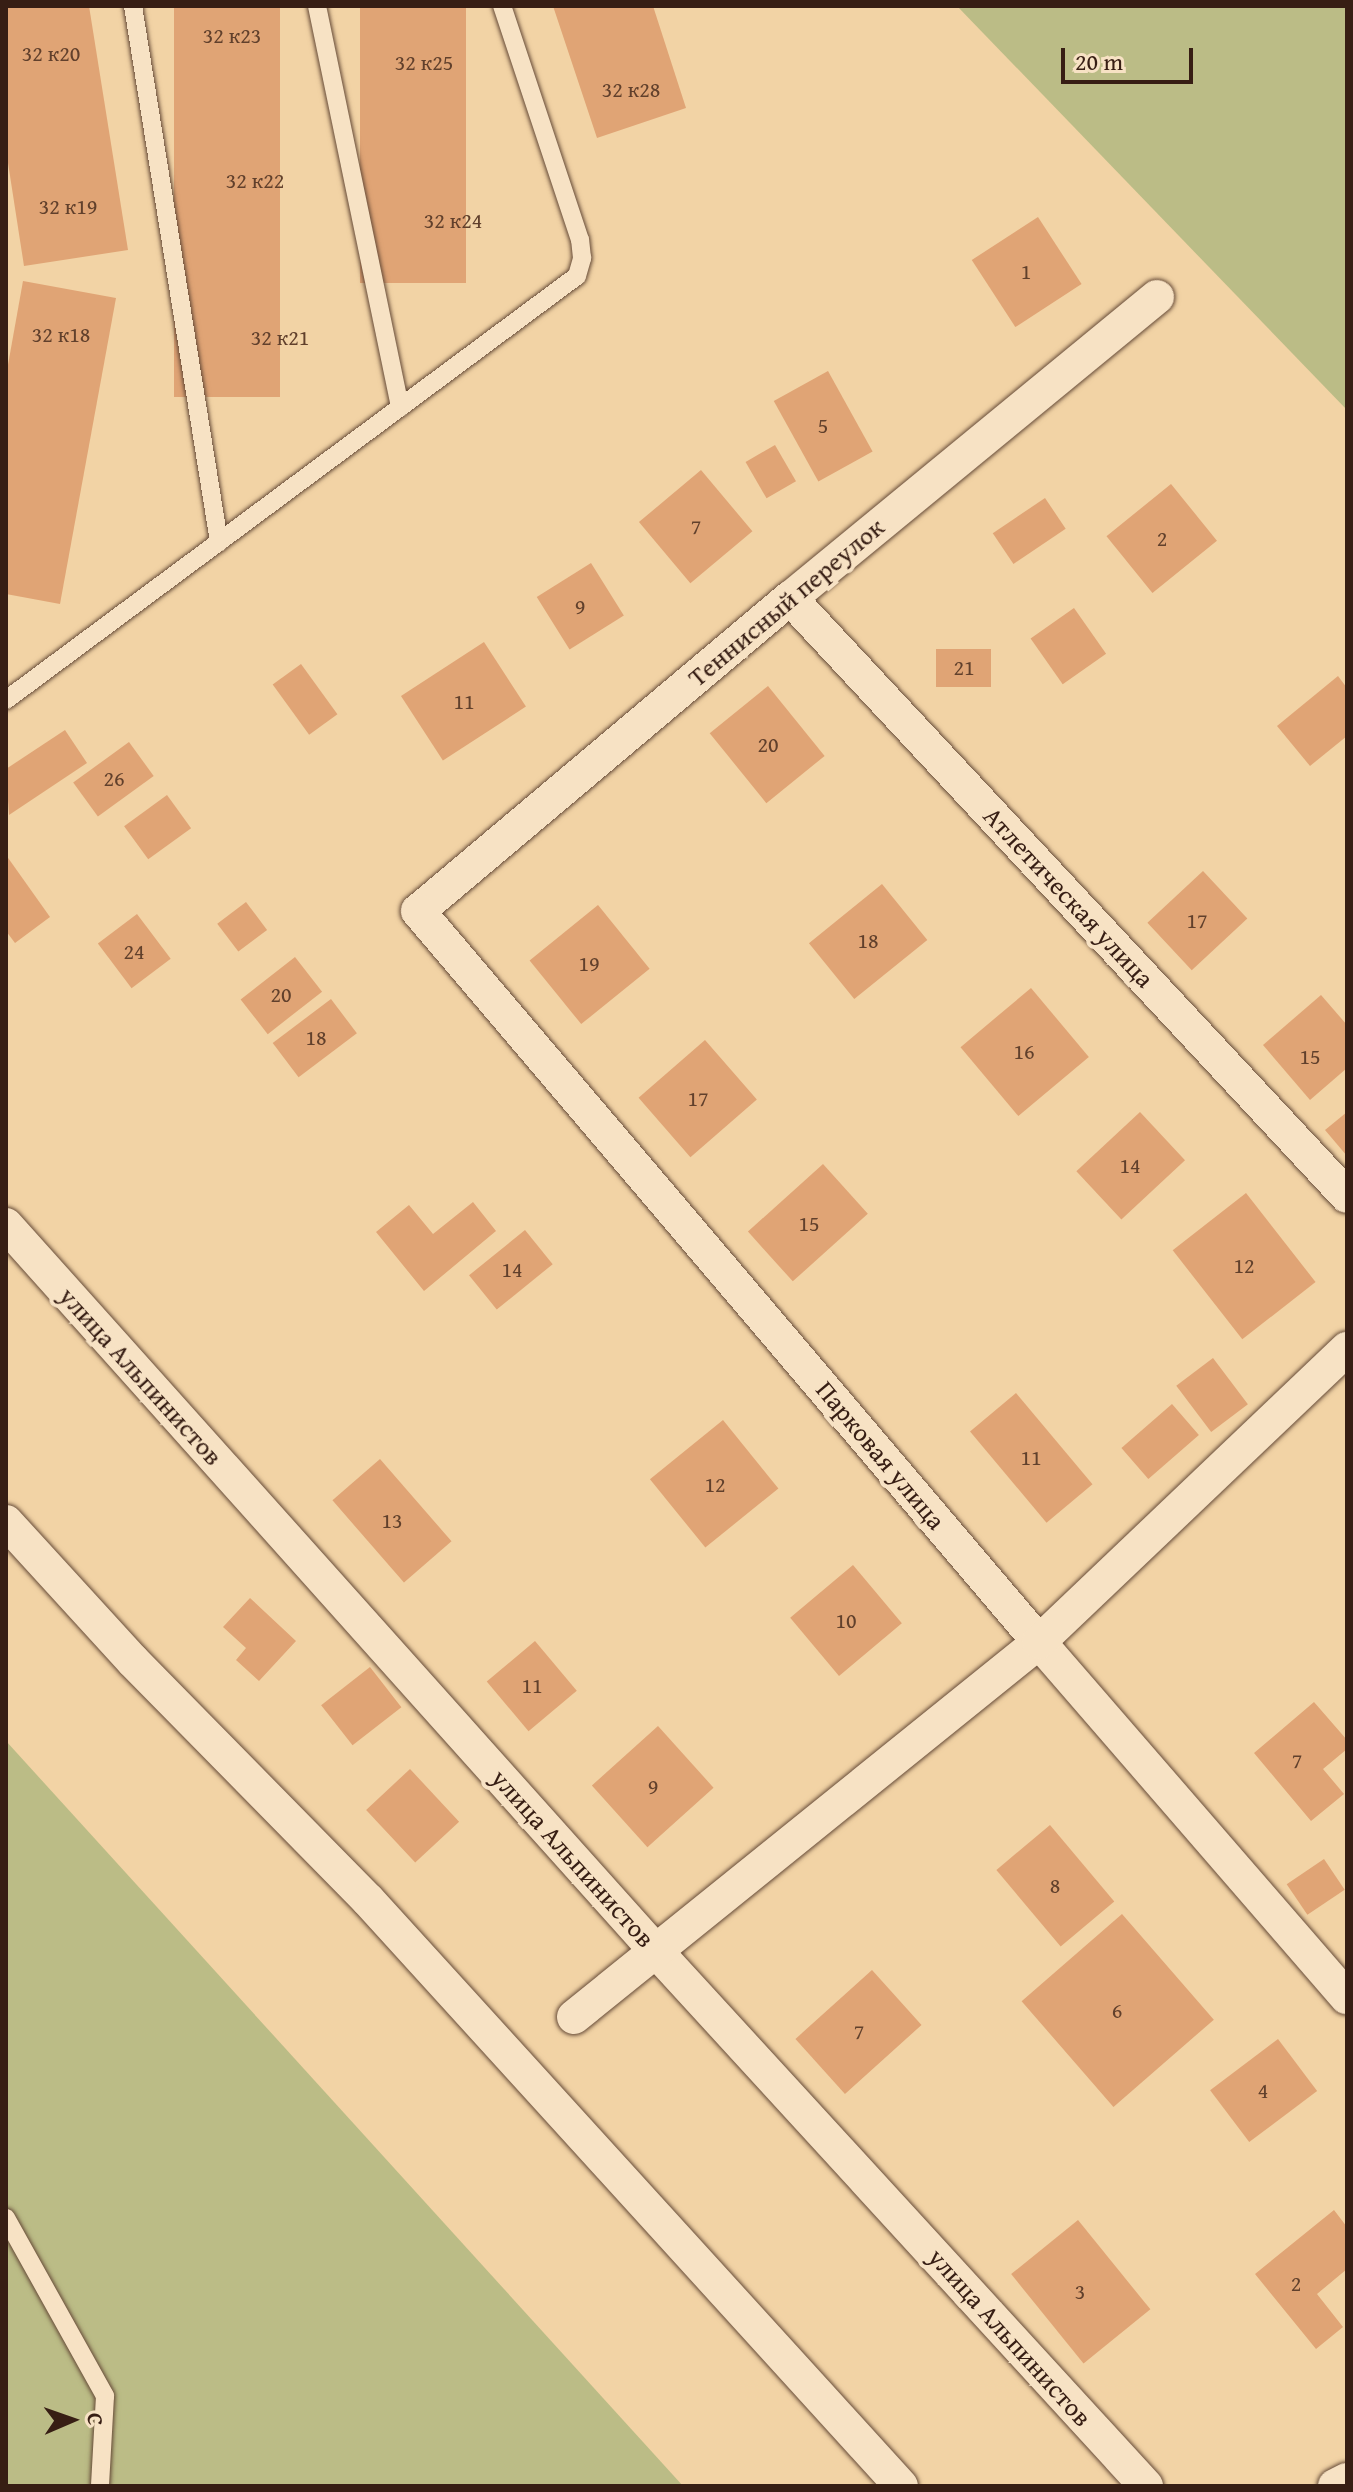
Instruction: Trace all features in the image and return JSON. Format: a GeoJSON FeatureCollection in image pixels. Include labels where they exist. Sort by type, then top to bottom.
{"type":"FeatureCollection","features":[{"type":"Feature","properties":{"kind":"street","name":"Теннисный переулок"},"geometry":{"type":"LineString","coordinates":[[418,911],[790,598],[1157,297]]}},
{"type":"Feature","properties":{"kind":"street","name":"Атлетическая улица"},"geometry":{"type":"LineString","coordinates":[[790,598],[1347,1196]]}},
{"type":"Feature","properties":{"kind":"street","name":"Парковая улица"},"geometry":{"type":"LineString","coordinates":[[418,911],[1039,1642],[1347,1997]]}},
{"type":"Feature","properties":{"kind":"street","name":"улица Альпинистов"},"geometry":{"type":"LineString","coordinates":[[6,1225],[655,1950],[1146,2486]]}},
{"type":"Feature","properties":{"kind":"street"},"geometry":{"type":"LineString","coordinates":[[574,2017],[1039,1642],[1347,1349]]}},
{"type":"Feature","properties":{"kind":"street"},"geometry":{"type":"LineString","coordinates":[[6,1522],[133,1661],[368,1900],[901,2486]]}},
{"type":"Feature","properties":{"kind":"street"},"geometry":{"type":"LineString","coordinates":[[1335,2486],[1347,2480]]}},
{"type":"Feature","properties":{"kind":"lane"},"geometry":{"type":"LineString","coordinates":[[133,6],[219,542]]}},
{"type":"Feature","properties":{"kind":"lane"},"geometry":{"type":"LineString","coordinates":[[317,6],[400,408]]}},
{"type":"Feature","properties":{"kind":"lane"},"geometry":{"type":"LineString","coordinates":[[6,700],[577,276],[582,258],[580,240],[502,6]]}},
{"type":"Feature","properties":{"kind":"lane"},"geometry":{"type":"LineString","coordinates":[[6,2218],[105,2396],[100,2486]]}},
{"type":"Feature","properties":{"kind":"green space"},"geometry":{"type":"Polygon","coordinates":[[[957,6],[1347,6],[1347,410],[957,6]]]}},
{"type":"Feature","properties":{"kind":"green space"},"geometry":{"type":"Polygon","coordinates":[[[6,1741],[683,2486],[6,2486],[6,1741]]]}},
{"type":"Feature","properties":{"kind":"building"},"geometry":{"type":"Polygon","coordinates":[[[6,6],[89,6],[128,250],[24,266],[6,150],[6,6]]]}},
{"type":"Feature","properties":{"kind":"building"},"geometry":{"type":"Polygon","coordinates":[[[174,6],[280,6],[280,397],[174,397],[174,6]]]}},
{"type":"Feature","properties":{"kind":"building"},"geometry":{"type":"Polygon","coordinates":[[[360,6],[466,6],[466,283],[360,283],[360,6]]]}},
{"type":"Feature","properties":{"kind":"building"},"geometry":{"type":"Polygon","coordinates":[[[553,6],[653,6],[686,108],[597,138],[553,6]]]}},
{"type":"Feature","properties":{"kind":"building"},"geometry":{"type":"Polygon","coordinates":[[[1038,217],[1082,284],[1015,327],[972,260],[1038,217]]]}},
{"type":"Feature","properties":{"kind":"building"},"geometry":{"type":"Polygon","coordinates":[[[23,281],[116,298],[60,604],[6,594],[6,376],[23,281]]]}},
{"type":"Feature","properties":{"kind":"building"},"geometry":{"type":"Polygon","coordinates":[[[828,371],[873,451],[818,482],[774,401],[828,371]]]}},
{"type":"Feature","properties":{"kind":"building"},"geometry":{"type":"Polygon","coordinates":[[[775,445],[796,481],[767,498],[746,462],[775,445]]]}},
{"type":"Feature","properties":{"kind":"building"},"geometry":{"type":"Polygon","coordinates":[[[701,470],[752,531],[690,583],[639,522],[701,470]]]}},
{"type":"Feature","properties":{"kind":"building"},"geometry":{"type":"Polygon","coordinates":[[[1171,484],[1217,541],[1152,593],[1106,536],[1171,484]]]}},
{"type":"Feature","properties":{"kind":"building"},"geometry":{"type":"Polygon","coordinates":[[[1045,498],[1066,529],[1013,564],[993,533],[1045,498]]]}},
{"type":"Feature","properties":{"kind":"building"},"geometry":{"type":"Polygon","coordinates":[[[591,563],[624,616],[570,649],[537,597],[591,563]]]}},
{"type":"Feature","properties":{"kind":"building"},"geometry":{"type":"Polygon","coordinates":[[[1074,608],[1106,654],[1063,684],[1031,638],[1074,608]]]}},
{"type":"Feature","properties":{"kind":"building"},"geometry":{"type":"Polygon","coordinates":[[[484,642],[526,707],[443,760],[401,696],[484,642]]]}},
{"type":"Feature","properties":{"kind":"building"},"geometry":{"type":"Polygon","coordinates":[[[936,649],[991,649],[991,687],[936,687],[936,649]]]}},
{"type":"Feature","properties":{"kind":"building"},"geometry":{"type":"Polygon","coordinates":[[[301,664],[337,714],[309,735],[273,685],[301,664]]]}},
{"type":"Feature","properties":{"kind":"building"},"geometry":{"type":"Polygon","coordinates":[[[1338,676],[1347,688],[1347,736],[1310,766],[1277,726],[1338,676]]]}},
{"type":"Feature","properties":{"kind":"building"},"geometry":{"type":"Polygon","coordinates":[[[768,686],[825,756],[766,803],[710,733],[768,686]]]}},
{"type":"Feature","properties":{"kind":"building"},"geometry":{"type":"Polygon","coordinates":[[[65,730],[87,763],[9,815],[6,769],[65,730]]]}},
{"type":"Feature","properties":{"kind":"building"},"geometry":{"type":"Polygon","coordinates":[[[129,742],[154,776],[98,817],[73,783],[129,742]]]}},
{"type":"Feature","properties":{"kind":"building"},"geometry":{"type":"Polygon","coordinates":[[[167,795],[191,828],[148,859],[124,826],[167,795]]]}},
{"type":"Feature","properties":{"kind":"building"},"geometry":{"type":"Polygon","coordinates":[[[6,855],[50,917],[15,943],[6,931],[6,855]]]}},
{"type":"Feature","properties":{"kind":"building"},"geometry":{"type":"Polygon","coordinates":[[[1203,871],[1247,919],[1192,970],[1147,923],[1203,871]]]}},
{"type":"Feature","properties":{"kind":"building"},"geometry":{"type":"Polygon","coordinates":[[[882,884],[927,940],[854,999],[809,943],[882,884]]]}},
{"type":"Feature","properties":{"kind":"building"},"geometry":{"type":"Polygon","coordinates":[[[246,902],[267,930],[238,952],[217,924],[246,902]]]}},
{"type":"Feature","properties":{"kind":"building"},"geometry":{"type":"Polygon","coordinates":[[[598,905],[650,969],[581,1024],[530,960],[598,905]]]}},
{"type":"Feature","properties":{"kind":"building"},"geometry":{"type":"Polygon","coordinates":[[[137,914],[171,959],[132,988],[98,943],[137,914]]]}},
{"type":"Feature","properties":{"kind":"building"},"geometry":{"type":"Polygon","coordinates":[[[295,957],[322,992],[268,1034],[241,999],[295,957]]]}},
{"type":"Feature","properties":{"kind":"building"},"geometry":{"type":"Polygon","coordinates":[[[1031,988],[1089,1057],[1018,1116],[961,1047],[1031,988]]]}},
{"type":"Feature","properties":{"kind":"building"},"geometry":{"type":"Polygon","coordinates":[[[1321,995],[1347,1025],[1347,1068],[1310,1100],[1263,1045],[1321,995]]]}},
{"type":"Feature","properties":{"kind":"building"},"geometry":{"type":"Polygon","coordinates":[[[331,999],[357,1033],[299,1077],[273,1043],[331,999]]]}},
{"type":"Feature","properties":{"kind":"building"},"geometry":{"type":"Polygon","coordinates":[[[705,1040],[757,1100],[690,1157],[639,1098],[705,1040]]]}},
{"type":"Feature","properties":{"kind":"building"},"geometry":{"type":"Polygon","coordinates":[[[1140,1112],[1185,1160],[1121,1220],[1076,1171],[1140,1112]]]}},
{"type":"Feature","properties":{"kind":"building"},"geometry":{"type":"Polygon","coordinates":[[[1347,1112],[1347,1156],[1325,1130],[1347,1112]]]}},
{"type":"Feature","properties":{"kind":"building"},"geometry":{"type":"Polygon","coordinates":[[[823,1164],[868,1214],[793,1281],[748,1232],[823,1164]]]}},
{"type":"Feature","properties":{"kind":"building"},"geometry":{"type":"Polygon","coordinates":[[[1246,1193],[1316,1282],[1242,1339],[1173,1250],[1246,1193]]]}},
{"type":"Feature","properties":{"kind":"building"},"geometry":{"type":"Polygon","coordinates":[[[473,1202],[496,1231],[424,1291],[376,1232],[409,1205],[433,1234],[473,1202]]]}},
{"type":"Feature","properties":{"kind":"building"},"geometry":{"type":"Polygon","coordinates":[[[525,1230],[553,1264],[497,1310],[469,1275],[525,1230]]]}},
{"type":"Feature","properties":{"kind":"building"},"geometry":{"type":"Polygon","coordinates":[[[1213,1358],[1248,1404],[1211,1432],[1176,1386],[1213,1358]]]}},
{"type":"Feature","properties":{"kind":"building"},"geometry":{"type":"Polygon","coordinates":[[[1016,1393],[1092,1484],[1047,1523],[970,1432],[1016,1393]]]}},
{"type":"Feature","properties":{"kind":"building"},"geometry":{"type":"Polygon","coordinates":[[[1172,1404],[1199,1435],[1148,1479],[1121,1448],[1172,1404]]]}},
{"type":"Feature","properties":{"kind":"building"},"geometry":{"type":"Polygon","coordinates":[[[723,1420],[778,1488],[705,1548],[650,1479],[723,1420]]]}},
{"type":"Feature","properties":{"kind":"building"},"geometry":{"type":"Polygon","coordinates":[[[380,1459],[452,1541],[404,1583],[332,1500],[380,1459]]]}},
{"type":"Feature","properties":{"kind":"building"},"geometry":{"type":"Polygon","coordinates":[[[853,1565],[902,1623],[839,1676],[790,1618],[853,1565]]]}},
{"type":"Feature","properties":{"kind":"building"},"geometry":{"type":"Polygon","coordinates":[[[250,1598],[296,1641],[259,1681],[236,1660],[246,1648],[223,1627],[250,1598]]]}},
{"type":"Feature","properties":{"kind":"building"},"geometry":{"type":"Polygon","coordinates":[[[535,1641],[577,1691],[529,1731],[487,1681],[535,1641]]]}},
{"type":"Feature","properties":{"kind":"building"},"geometry":{"type":"Polygon","coordinates":[[[370,1667],[401,1707],[353,1745],[321,1705],[370,1667]]]}},
{"type":"Feature","properties":{"kind":"building"},"geometry":{"type":"Polygon","coordinates":[[[1314,1702],[1347,1740],[1347,1749],[1323,1769],[1344,1794],[1311,1821],[1254,1753],[1314,1702]]]}},
{"type":"Feature","properties":{"kind":"building"},"geometry":{"type":"Polygon","coordinates":[[[658,1726],[714,1788],[647,1847],[592,1786],[658,1726]]]}},
{"type":"Feature","properties":{"kind":"building"},"geometry":{"type":"Polygon","coordinates":[[[410,1769],[459,1822],[415,1863],[366,1810],[410,1769]]]}},
{"type":"Feature","properties":{"kind":"building"},"geometry":{"type":"Polygon","coordinates":[[[1050,1825],[1114,1902],[1061,1947],[996,1870],[1050,1825]]]}},
{"type":"Feature","properties":{"kind":"building"},"geometry":{"type":"Polygon","coordinates":[[[1324,1859],[1345,1890],[1307,1915],[1287,1884],[1324,1859]]]}},
{"type":"Feature","properties":{"kind":"building"},"geometry":{"type":"Polygon","coordinates":[[[1122,1914],[1214,2020],[1113,2107],[1022,2001],[1122,1914]]]}},
{"type":"Feature","properties":{"kind":"building"},"geometry":{"type":"Polygon","coordinates":[[[872,1970],[922,2025],[845,2094],[795,2039],[872,1970]]]}},
{"type":"Feature","properties":{"kind":"building"},"geometry":{"type":"Polygon","coordinates":[[[1278,2039],[1317,2091],[1249,2142],[1210,2090],[1278,2039]]]}},
{"type":"Feature","properties":{"kind":"building"},"geometry":{"type":"Polygon","coordinates":[[[1334,2210],[1347,2227],[1347,2269],[1317,2294],[1343,2327],[1316,2349],[1255,2274],[1334,2210]]]}},
{"type":"Feature","properties":{"kind":"building"},"geometry":{"type":"Polygon","coordinates":[[[1078,2220],[1150,2309],[1084,2363],[1011,2274],[1078,2220]]]}}]}
